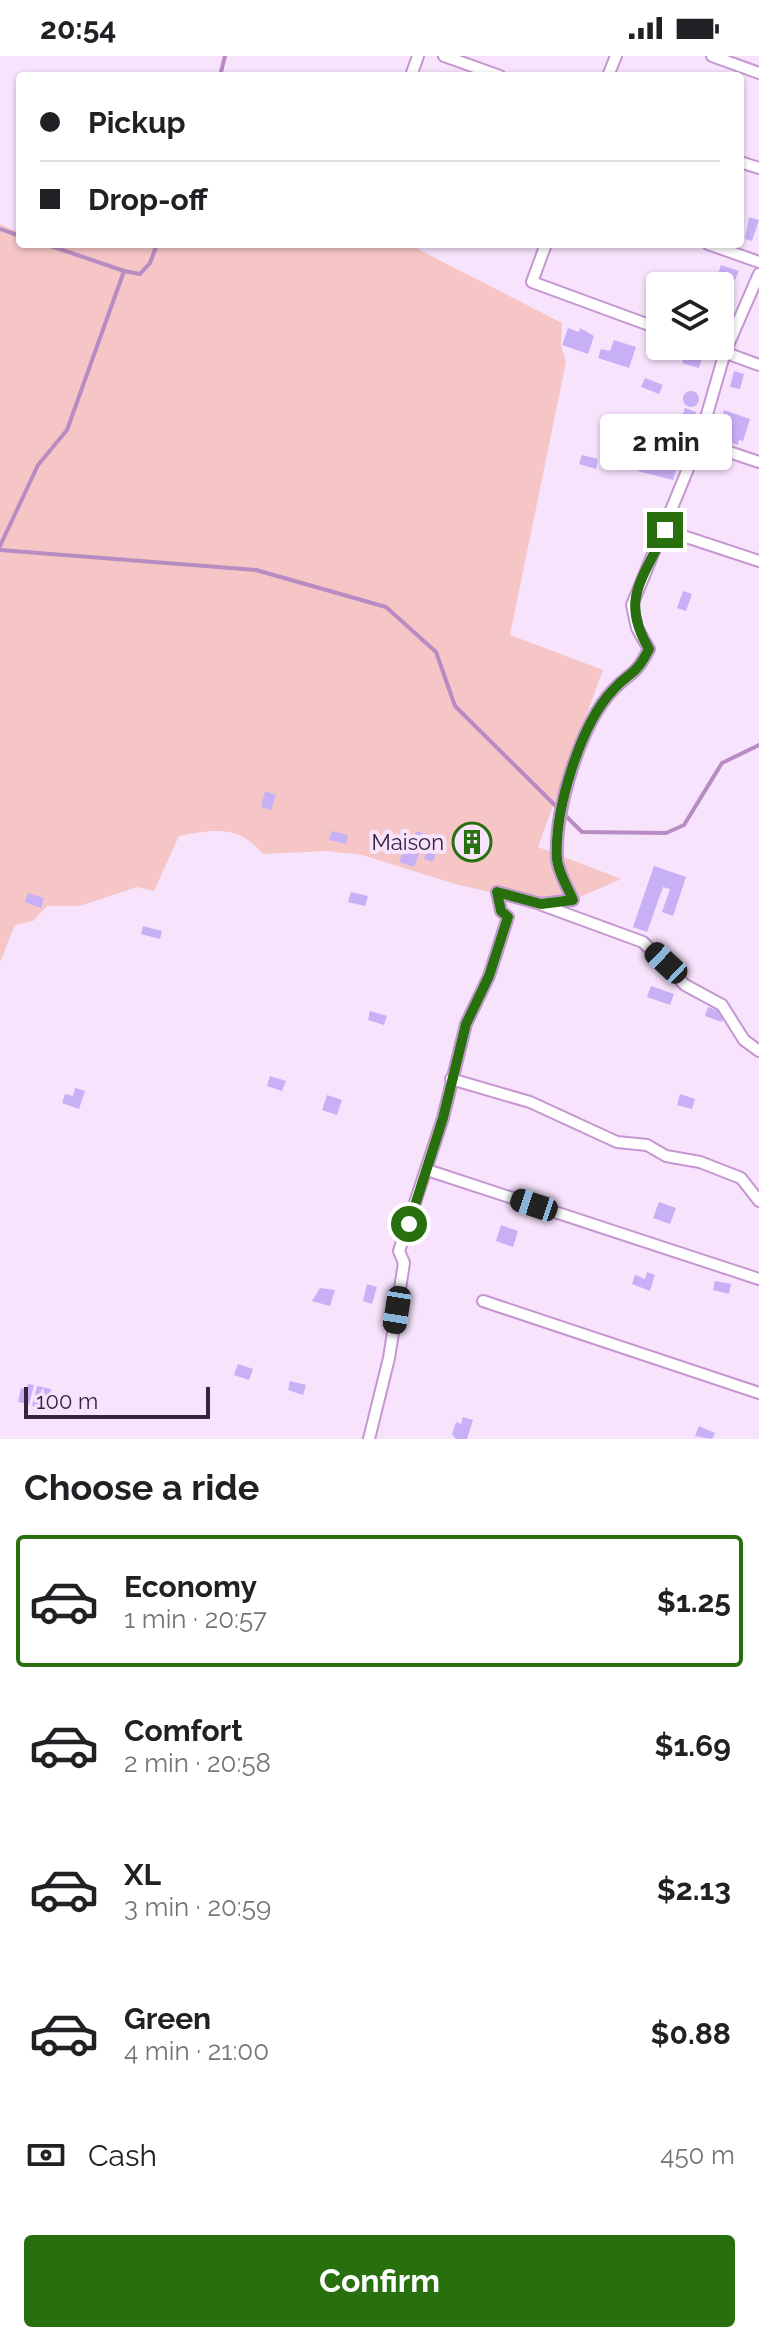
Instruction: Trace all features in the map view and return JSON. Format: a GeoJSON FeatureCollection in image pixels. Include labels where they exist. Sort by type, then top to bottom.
{"type":"FeatureCollection","features":[{"type":"Feature","properties":{"kind":"street"},"geometry":{"type":"LineString","coordinates":[[444,56],[489,72]]}},
{"type":"Feature","properties":{"kind":"street"},"geometry":{"type":"LineString","coordinates":[[712,56],[759,73]]}},
{"type":"Feature","properties":{"kind":"street"},"geometry":{"type":"LineString","coordinates":[[545,248],[532,282],[646,324]]}},
{"type":"Feature","properties":{"kind":"street"},"geometry":{"type":"LineString","coordinates":[[719,248],[759,262]]}},
{"type":"Feature","properties":{"kind":"street"},"geometry":{"type":"LineString","coordinates":[[734,331],[759,274]]}},
{"type":"Feature","properties":{"kind":"street"},"geometry":{"type":"LineString","coordinates":[[734,355],[759,365]]}},
{"type":"Feature","properties":{"kind":"street"},"geometry":{"type":"LineString","coordinates":[[541,904],[573,900],[557,862],[568,789],[581,742],[613,690],[638,672],[649,649],[637,628],[632,605],[699,442],[723,360]]}},
{"type":"Feature","properties":{"kind":"street"},"geometry":{"type":"LineString","coordinates":[[699,442],[759,462]]}},
{"type":"Feature","properties":{"kind":"street"},"geometry":{"type":"LineString","coordinates":[[665,530],[759,561]]}},
{"type":"Feature","properties":{"kind":"street"},"geometry":{"type":"LineString","coordinates":[[369,1439],[394,1331],[404,1263],[399,1251],[427,1170],[463,1045],[466,1024],[489,976],[508,917],[501,911],[497,892],[541,904],[643,942],[685,985],[722,1005],[744,1040],[759,1051]]}},
{"type":"Feature","properties":{"kind":"street"},"geometry":{"type":"LineString","coordinates":[[451,1079],[530,1102],[617,1142],[647,1145],[666,1156],[741,1178],[759,1201]]}},
{"type":"Feature","properties":{"kind":"street"},"geometry":{"type":"LineString","coordinates":[[427,1170],[759,1279]]}},
{"type":"Feature","properties":{"kind":"street"},"geometry":{"type":"LineString","coordinates":[[483,1301],[759,1393]]}},
{"type":"Feature","properties":{"kind":"shaded area"},"geometry":{"type":"Polygon","coordinates":[[[0,224],[16,231],[16,248],[416,248],[562,323],[561,345],[566,362],[510,635],[603,670],[538,847],[621,879],[573,900],[541,904],[455,884],[362,855],[327,851],[263,854],[254,844],[234,834],[203,832],[179,836],[154,891],[137,887],[80,906],[47,906],[33,921],[15,925],[0,962],[0,224]]]}},
{"type":"Feature","properties":{"kind":"building"},"geometry":{"type":"Polygon","coordinates":[[[749,217],[759,220],[752,241],[745,239],[749,217]]]}},
{"type":"Feature","properties":{"kind":"building"},"geometry":{"type":"Polygon","coordinates":[[[721,265],[739,271],[735,280],[734,272],[719,272],[721,265]]]}},
{"type":"Feature","properties":{"kind":"building"},"geometry":{"type":"Polygon","coordinates":[[[568,328],[579,332],[580,328],[594,336],[588,354],[562,345],[568,328]]]}},
{"type":"Feature","properties":{"kind":"building"},"geometry":{"type":"Polygon","coordinates":[[[614,340],[636,347],[629,368],[598,358],[601,349],[610,351],[614,340]]]}},
{"type":"Feature","properties":{"kind":"building"},"geometry":{"type":"Polygon","coordinates":[[[683,360],[701,360],[699,368],[682,363],[683,360]]]}},
{"type":"Feature","properties":{"kind":"building"},"geometry":{"type":"Polygon","coordinates":[[[734,371],[744,374],[740,389],[730,387],[734,371]]]}},
{"type":"Feature","properties":{"kind":"building"},"geometry":{"type":"Polygon","coordinates":[[[645,378],[663,385],[659,394],[641,387],[645,378]]]}},
{"type":"Feature","properties":{"kind":"building"},"geometry":{"type":"Polygon","coordinates":[[[691,391],[697,393],[697,405],[691,407],[685,405],[683,399],[685,393],[691,391]]]}},
{"type":"Feature","properties":{"kind":"building"},"geometry":{"type":"Polygon","coordinates":[[[685,408],[696,412],[690,429],[679,426],[685,408]]]}},
{"type":"Feature","properties":{"kind":"building"},"geometry":{"type":"Polygon","coordinates":[[[724,410],[750,419],[743,441],[739,440],[738,445],[723,440],[723,429],[718,428],[724,410]]]}},
{"type":"Feature","properties":{"kind":"building"},"geometry":{"type":"Polygon","coordinates":[[[644,453],[677,467],[673,480],[638,471],[644,453]]]}},
{"type":"Feature","properties":{"kind":"building"},"geometry":{"type":"Polygon","coordinates":[[[582,455],[598,459],[596,469],[579,464],[582,455]]]}},
{"type":"Feature","properties":{"kind":"building"},"geometry":{"type":"Polygon","coordinates":[[[683,591],[692,594],[686,611],[677,608],[683,591]]]}},
{"type":"Feature","properties":{"kind":"building"},"geometry":{"type":"Polygon","coordinates":[[[265,791],[276,795],[271,810],[261,807],[265,791]]]}},
{"type":"Feature","properties":{"kind":"building"},"geometry":{"type":"Polygon","coordinates":[[[332,831],[348,835],[346,844],[329,840],[332,831]]]}},
{"type":"Feature","properties":{"kind":"building"},"geometry":{"type":"Polygon","coordinates":[[[416,831],[441,839],[433,862],[424,859],[426,853],[411,846],[416,831]]]}},
{"type":"Feature","properties":{"kind":"building","name":"Maison"},"geometry":{"type":"Polygon","coordinates":[[[462,833],[484,839],[481,851],[459,845],[462,833]]]}},
{"type":"Feature","properties":{"kind":"building"},"geometry":{"type":"Polygon","coordinates":[[[404,849],[419,854],[414,867],[399,862],[404,849]]]}},
{"type":"Feature","properties":{"kind":"building"},"geometry":{"type":"Polygon","coordinates":[[[654,866],[686,877],[673,916],[662,912],[670,889],[663,887],[647,932],[633,927],[654,866]]]}},
{"type":"Feature","properties":{"kind":"building"},"geometry":{"type":"Polygon","coordinates":[[[351,892],[368,896],[365,906],[348,902],[351,892]]]}},
{"type":"Feature","properties":{"kind":"building"},"geometry":{"type":"Polygon","coordinates":[[[28,893],[44,898],[41,908],[25,902],[28,893]]]}},
{"type":"Feature","properties":{"kind":"building"},"geometry":{"type":"Polygon","coordinates":[[[143,926],[162,931],[160,939],[141,934],[143,926]]]}},
{"type":"Feature","properties":{"kind":"building"},"geometry":{"type":"Polygon","coordinates":[[[651,986],[674,994],[670,1005],[647,997],[651,986]]]}},
{"type":"Feature","properties":{"kind":"building"},"geometry":{"type":"Polygon","coordinates":[[[708,1007],[726,1013],[722,1022],[705,1016],[708,1007]]]}},
{"type":"Feature","properties":{"kind":"building"},"geometry":{"type":"Polygon","coordinates":[[[370,1011],[387,1016],[384,1025],[368,1020],[370,1011]]]}},
{"type":"Feature","properties":{"kind":"building"},"geometry":{"type":"Polygon","coordinates":[[[270,1076],[286,1081],[282,1091],[267,1086],[270,1076]]]}},
{"type":"Feature","properties":{"kind":"building"},"geometry":{"type":"Polygon","coordinates":[[[75,1088],[85,1091],[79,1109],[62,1103],[65,1094],[73,1096],[75,1088]]]}},
{"type":"Feature","properties":{"kind":"building"},"geometry":{"type":"Polygon","coordinates":[[[680,1094],[695,1099],[692,1109],[677,1105],[680,1094]]]}},
{"type":"Feature","properties":{"kind":"building"},"geometry":{"type":"Polygon","coordinates":[[[327,1095],[342,1100],[337,1115],[322,1110],[327,1095]]]}},
{"type":"Feature","properties":{"kind":"building"},"geometry":{"type":"Polygon","coordinates":[[[659,1202],[676,1208],[670,1224],[653,1218],[659,1202]]]}},
{"type":"Feature","properties":{"kind":"building"},"geometry":{"type":"Polygon","coordinates":[[[501,1225],[518,1231],[513,1247],[496,1241],[501,1225]]]}},
{"type":"Feature","properties":{"kind":"building"},"geometry":{"type":"Polygon","coordinates":[[[647,1272],[655,1275],[650,1291],[632,1284],[635,1275],[645,1279],[647,1272]]]}},
{"type":"Feature","properties":{"kind":"building"},"geometry":{"type":"Polygon","coordinates":[[[715,1281],[731,1284],[729,1294],[713,1290],[715,1281]]]}},
{"type":"Feature","properties":{"kind":"building"},"geometry":{"type":"Polygon","coordinates":[[[367,1284],[377,1287],[372,1304],[363,1301],[367,1284]]]}},
{"type":"Feature","properties":{"kind":"building"},"geometry":{"type":"Polygon","coordinates":[[[320,1288],[335,1290],[330,1306],[312,1301],[320,1288]]]}},
{"type":"Feature","properties":{"kind":"building"},"geometry":{"type":"Polygon","coordinates":[[[238,1364],[253,1369],[249,1380],[234,1375],[238,1364]]]}},
{"type":"Feature","properties":{"kind":"building"},"geometry":{"type":"Polygon","coordinates":[[[290,1381],[306,1385],[303,1395],[288,1390],[290,1381]]]}},
{"type":"Feature","properties":{"kind":"building"},"geometry":{"type":"Polygon","coordinates":[[[28,1384],[34,1385],[29,1404],[18,1402],[21,1388],[26,1389],[28,1384]]]}},
{"type":"Feature","properties":{"kind":"building"},"geometry":{"type":"Polygon","coordinates":[[[37,1386],[51,1389],[47,1409],[32,1406],[37,1386]]]}},
{"type":"Feature","properties":{"kind":"building"},"geometry":{"type":"Polygon","coordinates":[[[463,1417],[473,1420],[467,1439],[456,1439],[452,1434],[456,1422],[461,1424],[463,1417]]]}},
{"type":"Feature","properties":{"kind":"building"},"geometry":{"type":"Polygon","coordinates":[[[699,1426],[715,1433],[712,1439],[695,1436],[699,1426]]]}},
{"type":"Feature","properties":{"kind":"waterway"},"geometry":{"type":"LineString","coordinates":[[221,72],[225,56]]}},
{"type":"Feature","properties":{"kind":"waterway"},"geometry":{"type":"LineString","coordinates":[[0,229],[16,235]]}},
{"type":"Feature","properties":{"kind":"waterway"},"geometry":{"type":"LineString","coordinates":[[0,546],[38,465],[67,430],[124,271],[57,248]]}},
{"type":"Feature","properties":{"kind":"waterway"},"geometry":{"type":"LineString","coordinates":[[124,271],[140,274],[150,263],[156,248]]}},
{"type":"Feature","properties":{"kind":"waterway"},"geometry":{"type":"LineString","coordinates":[[0,550],[256,570],[386,607],[436,652],[455,706],[582,832],[666,833],[684,825],[722,763],[759,745]]}},
{"type":"Feature","properties":{"kind":"place","name":"Maison"},"geometry":{"type":"Point","coordinates":[472,842]}},
{"type":"Feature","properties":{"kind":"route"},"geometry":{"type":"LineString","coordinates":[[409,1224],[443,1118],[466,1024],[489,976],[508,917],[501,911],[497,892],[541,904],[573,900],[557,862],[562,813],[581,742],[613,690],[638,672],[649,649],[637,628],[632,605],[665,530]]}}]}
